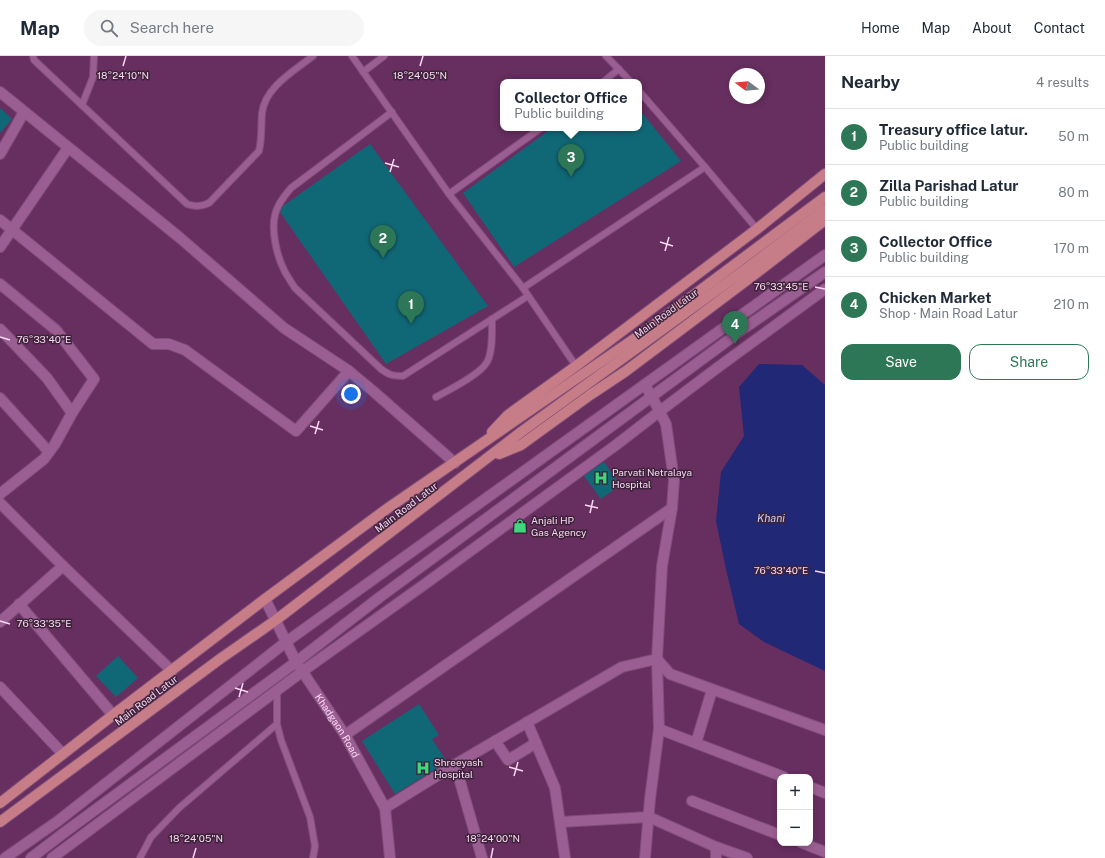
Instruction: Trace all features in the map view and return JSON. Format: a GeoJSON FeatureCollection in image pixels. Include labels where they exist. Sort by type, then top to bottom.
{"type":"FeatureCollection","features":[{"type":"Feature","properties":{"kind":"main road"},"geometry":{"type":"LineString","coordinates":[[478,447],[508,415],[576,366],[757,229],[825,174]]}},
{"type":"Feature","properties":{"kind":"main road","name":"Main Road Latur"},"geometry":{"type":"LineString","coordinates":[[0,803],[265,599],[388,508],[647,330],[825,197]]}},
{"type":"Feature","properties":{"kind":"main road","name":"Main Road Latur"},"geometry":{"type":"LineString","coordinates":[[0,822],[220,659],[276,620],[534,423],[750,266],[825,209]]}},
{"type":"Feature","properties":{"kind":"main road"},"geometry":{"type":"LineString","coordinates":[[489,458],[521,445],[626,371],[825,220]]}},
{"type":"Feature","properties":{"kind":"street"},"geometry":{"type":"LineString","coordinates":[[0,92],[179,237],[284,328],[349,371],[455,463]]}},
{"type":"Feature","properties":{"kind":"street"},"geometry":{"type":"LineString","coordinates":[[0,154],[24,112]]}},
{"type":"Feature","properties":{"kind":"street"},"geometry":{"type":"LineString","coordinates":[[0,247],[68,148]]}},
{"type":"Feature","properties":{"kind":"street"},"geometry":{"type":"LineString","coordinates":[[0,220],[153,344],[169,344],[185,350],[296,431],[349,371]]}},
{"type":"Feature","properties":{"kind":"street"},"geometry":{"type":"LineString","coordinates":[[5,858],[58,821],[286,642],[825,255]]}},
{"type":"Feature","properties":{"kind":"street"},"geometry":{"type":"LineString","coordinates":[[31,858],[296,662],[380,597],[746,327],[825,272]]}},
{"type":"Feature","properties":{"kind":"street"},"geometry":{"type":"LineString","coordinates":[[0,284],[56,330],[94,379],[72,413],[55,444],[44,459],[0,494]]}},
{"type":"Feature","properties":{"kind":"street"},"geometry":{"type":"LineString","coordinates":[[52,858],[277,690],[604,454],[825,289]]}},
{"type":"Feature","properties":{"kind":"street"},"geometry":{"type":"LineString","coordinates":[[0,329],[47,378],[72,413]]}},
{"type":"Feature","properties":{"kind":"street"},"geometry":{"type":"LineString","coordinates":[[645,385],[666,424],[674,480],[672,508],[662,566],[657,659],[659,728],[650,799],[645,858]]}},
{"type":"Feature","properties":{"kind":"street"},"geometry":{"type":"LineString","coordinates":[[0,398],[49,452]]}},
{"type":"Feature","properties":{"kind":"street"},"geometry":{"type":"LineString","coordinates":[[0,502],[63,566],[172,671]]}},
{"type":"Feature","properties":{"kind":"street"},"geometry":{"type":"LineString","coordinates":[[345,735],[672,508]]}},
{"type":"Feature","properties":{"kind":"street"},"geometry":{"type":"LineString","coordinates":[[0,622],[63,566]]}},
{"type":"Feature","properties":{"kind":"street","name":"Khadgaon Road"},"geometry":{"type":"LineString","coordinates":[[265,599],[296,662],[345,735],[385,808],[390,858]]}},
{"type":"Feature","properties":{"kind":"street"},"geometry":{"type":"LineString","coordinates":[[19,604],[113,715]]}},
{"type":"Feature","properties":{"kind":"street"},"geometry":{"type":"LineString","coordinates":[[657,659],[670,674],[825,730]]}},
{"type":"Feature","properties":{"kind":"street"},"geometry":{"type":"LineString","coordinates":[[385,808],[495,740],[622,667],[657,659]]}},
{"type":"Feature","properties":{"kind":"street"},"geometry":{"type":"LineString","coordinates":[[0,687],[63,754]]}},
{"type":"Feature","properties":{"kind":"street"},"geometry":{"type":"LineString","coordinates":[[696,743],[712,690]]}},
{"type":"Feature","properties":{"kind":"street"},"geometry":{"type":"LineString","coordinates":[[527,722],[555,788],[565,858]]}},
{"type":"Feature","properties":{"kind":"street"},"geometry":{"type":"LineString","coordinates":[[659,728],[777,774]]}},
{"type":"Feature","properties":{"kind":"street"},"geometry":{"type":"LineString","coordinates":[[495,740],[508,760],[536,743]]}},
{"type":"Feature","properties":{"kind":"street"},"geometry":{"type":"LineString","coordinates":[[455,764],[482,858]]}},
{"type":"Feature","properties":{"kind":"street"},"geometry":{"type":"LineString","coordinates":[[813,788],[825,793]]}},
{"type":"Feature","properties":{"kind":"street"},"geometry":{"type":"LineString","coordinates":[[692,801],[777,834]]}},
{"type":"Feature","properties":{"kind":"street"},"geometry":{"type":"LineString","coordinates":[[560,822],[649,817],[716,848],[747,858]]}},
{"type":"Feature","properties":{"kind":"street"},"geometry":{"type":"LineString","coordinates":[[810,846],[825,852]]}},
{"type":"Feature","properties":{"kind":"street"},"geometry":{"type":"LineString","coordinates":[[716,848],[716,858]]}},
{"type":"Feature","properties":{"kind":"lane"},"geometry":{"type":"LineString","coordinates":[[33,56],[34,60],[187,204],[193,206],[201,206],[209,203],[259,151],[261,144],[262,112],[271,92],[282,80],[313,56]]}},
{"type":"Feature","properties":{"kind":"lane"},"geometry":{"type":"LineString","coordinates":[[82,105],[93,77],[94,56]]}},
{"type":"Feature","properties":{"kind":"lane"},"geometry":{"type":"LineString","coordinates":[[352,56],[449,194],[524,288],[576,366]]}},
{"type":"Feature","properties":{"kind":"lane"},"geometry":{"type":"LineString","coordinates":[[363,72],[384,56]]}},
{"type":"Feature","properties":{"kind":"lane"},"geometry":{"type":"LineString","coordinates":[[606,56],[628,79]]}},
{"type":"Feature","properties":{"kind":"lane"},"geometry":{"type":"LineString","coordinates":[[607,79],[619,68]]}},
{"type":"Feature","properties":{"kind":"lane"},"geometry":{"type":"LineString","coordinates":[[642,94],[757,229]]}},
{"type":"Feature","properties":{"kind":"lane"},"geometry":{"type":"LineString","coordinates":[[392,112],[291,188],[284,196],[275,215],[274,234],[278,255],[284,271],[295,288],[381,369],[393,376],[403,376],[528,296]]}},
{"type":"Feature","properties":{"kind":"lane"},"geometry":{"type":"LineString","coordinates":[[449,194],[538,131]]}},
{"type":"Feature","properties":{"kind":"lane"},"geometry":{"type":"LineString","coordinates":[[524,288],[705,167]]}},
{"type":"Feature","properties":{"kind":"lane"},"geometry":{"type":"LineString","coordinates":[[436,397],[481,371],[488,362],[492,319]]}},
{"type":"Feature","properties":{"kind":"lane"},"geometry":{"type":"LineString","coordinates":[[277,690],[277,724],[281,740],[310,817],[314,846],[313,858]]}},
{"type":"Feature","properties":{"kind":"lane"},"geometry":{"type":"LineString","coordinates":[[140,858],[151,837],[179,808],[277,724]]}},
{"type":"Feature","properties":{"kind":"water","name":"Khani"},"geometry":{"type":"Polygon","coordinates":[[[759,364],[802,365],[825,385],[825,671],[764,642],[739,624],[726,569],[716,521],[721,472],[744,436],[739,387],[759,364]]]}},
{"type":"Feature","properties":{"kind":"building"},"geometry":{"type":"Polygon","coordinates":[[[0,108],[12,119],[0,133],[0,108]]]}},
{"type":"Feature","properties":{"kind":"building"},"geometry":{"type":"Polygon","coordinates":[[[642,113],[681,161],[514,267],[463,193],[548,131],[642,131],[642,113]]]}},
{"type":"Feature","properties":{"kind":"building"},"geometry":{"type":"Polygon","coordinates":[[[370,144],[488,306],[386,364],[280,212],[283,206],[370,144]]]}},
{"type":"Feature","properties":{"kind":"building"},"geometry":{"type":"Polygon","coordinates":[[[604,462],[620,485],[601,499],[584,476],[604,462]]]}},
{"type":"Feature","properties":{"kind":"building"},"geometry":{"type":"Polygon","coordinates":[[[118,656],[138,678],[116,697],[96,676],[118,656]]]}},
{"type":"Feature","properties":{"kind":"building"},"geometry":{"type":"Polygon","coordinates":[[[419,704],[439,735],[432,739],[447,762],[395,794],[362,741],[419,704]]]}},
{"type":"Feature","properties":{"kind":"place","name":"Collector Office"},"geometry":{"type":"Point","coordinates":[571,177]}},
{"type":"Feature","properties":{"kind":"place","name":"Zilla Parishad Latur"},"geometry":{"type":"Point","coordinates":[383,258]}},
{"type":"Feature","properties":{"kind":"place","name":"Treasury office latur."},"geometry":{"type":"Point","coordinates":[411,324]}},
{"type":"Feature","properties":{"kind":"place","name":"Chicken Market"},"geometry":{"type":"Point","coordinates":[735,344]}},
{"type":"Feature","properties":{"kind":"place","name":"Parvati Netralaya Hospital"},"geometry":{"type":"Point","coordinates":[601,478]}},
{"type":"Feature","properties":{"kind":"place","name":"Anjali HP Gas Agency"},"geometry":{"type":"Point","coordinates":[520,526]}},
{"type":"Feature","properties":{"kind":"place","name":"Shreeyash Hospital"},"geometry":{"type":"Point","coordinates":[423,768]}}]}
